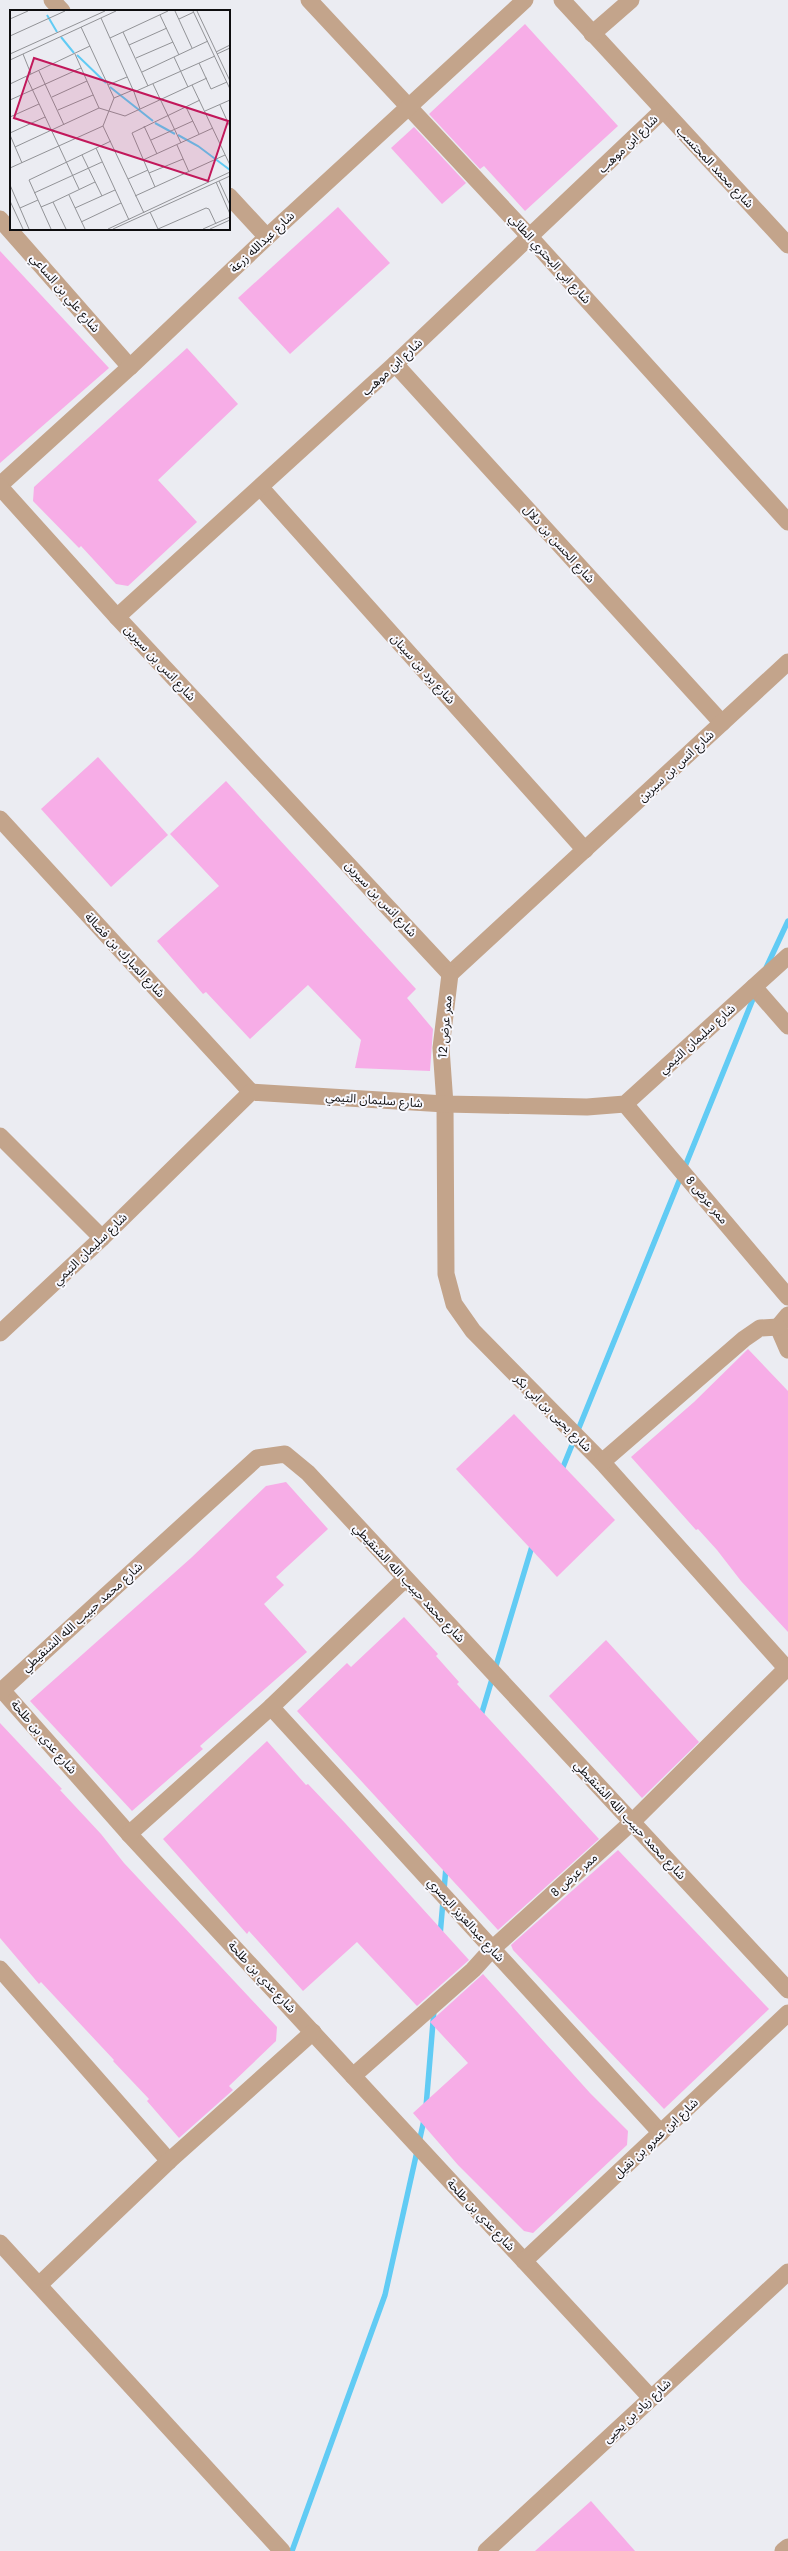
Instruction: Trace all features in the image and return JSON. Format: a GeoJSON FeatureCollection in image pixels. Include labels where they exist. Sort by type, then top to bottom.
{"type":"FeatureCollection","features":[{"type":"Feature","properties":{"kind":"street"},"geometry":{"type":"LineString","coordinates":[[52,0],[61,10]]}},
{"type":"Feature","properties":{"kind":"street","name":"شارع ابي البحتري الطائي"},"geometry":{"type":"LineString","coordinates":[[309,0],[410,106],[788,522]]}},
{"type":"Feature","properties":{"kind":"street","name":"شارع عبدالله زرعة"},"geometry":{"type":"LineString","coordinates":[[0,486],[130,367],[266,237],[525,0]]}},
{"type":"Feature","properties":{"kind":"street","name":"شارع محمد المحتسب"},"geometry":{"type":"LineString","coordinates":[[562,0],[662,111],[788,245]]}},
{"type":"Feature","properties":{"kind":"street"},"geometry":{"type":"LineString","coordinates":[[592,34],[631,0]]}},
{"type":"Feature","properties":{"kind":"street","name":"شارع ابن موهب"},"geometry":{"type":"LineString","coordinates":[[117,617],[261,488],[395,364],[662,111]]}},
{"type":"Feature","properties":{"kind":"street"},"geometry":{"type":"LineString","coordinates":[[230,197],[266,237]]}},
{"type":"Feature","properties":{"kind":"street","name":"شارع علي بن الساعي"},"geometry":{"type":"LineString","coordinates":[[0,219],[130,367]]}},
{"type":"Feature","properties":{"kind":"street","name":"شارع الحسن بن دلال"},"geometry":{"type":"LineString","coordinates":[[395,364],[722,723]]}},
{"type":"Feature","properties":{"kind":"street","name":"شارع انس بن سيرين"},"geometry":{"type":"LineString","coordinates":[[0,486],[117,617],[450,974],[788,662]]}},
{"type":"Feature","properties":{"kind":"street","name":"شارع برد بن سينان"},"geometry":{"type":"LineString","coordinates":[[261,488],[585,850]]}},
{"type":"Feature","properties":{"kind":"street","name":"شارع المبارك بن فضالة"},"geometry":{"type":"LineString","coordinates":[[0,819],[251,1092]]}},
{"type":"Feature","properties":{"kind":"street","name":"شارع سليمان التيمي"},"geometry":{"type":"LineString","coordinates":[[0,1333],[102,1238],[251,1092],[445,1104],[587,1107],[625,1104],[788,956]]}},
{"type":"Feature","properties":{"kind":"street","name":"ممر عرض 12"},"geometry":{"type":"LineString","coordinates":[[445,1104],[441,1048],[450,974]]}},
{"type":"Feature","properties":{"kind":"street"},"geometry":{"type":"LineString","coordinates":[[754,988],[788,1026]]}},
{"type":"Feature","properties":{"kind":"street","name":"شارع يحيى بن ابي بكر"},"geometry":{"type":"LineString","coordinates":[[445,1104],[446,1274],[454,1304],[473,1331],[602,1462],[787,1668]]}},
{"type":"Feature","properties":{"kind":"street","name":"ممر عرض 8"},"geometry":{"type":"LineString","coordinates":[[625,1104],[788,1297]]}},
{"type":"Feature","properties":{"kind":"street"},"geometry":{"type":"LineString","coordinates":[[0,1136],[102,1238]]}},
{"type":"Feature","properties":{"kind":"street"},"geometry":{"type":"LineString","coordinates":[[602,1462],[744,1339],[760,1328],[783,1321],[788,1350]]}},
{"type":"Feature","properties":{"kind":"street","name":"شارع محمد حبيب الله الشنقيطي"},"geometry":{"type":"LineString","coordinates":[[1,1691],[257,1458],[285,1454],[308,1473],[788,1990]]}},
{"type":"Feature","properties":{"kind":"street"},"geometry":{"type":"LineString","coordinates":[[129,1834],[271,1707],[405,1579]]}},
{"type":"Feature","properties":{"kind":"street","name":"ممر عرض 8"},"geometry":{"type":"LineString","coordinates":[[353,2076],[473,1970],[492,1949],[632,1822],[787,1668]]}},
{"type":"Feature","properties":{"kind":"street","name":"شارع عدي بن طلحة"},"geometry":{"type":"LineString","coordinates":[[1,1691],[129,1834],[314,2032],[524,2262],[651,2398]]}},
{"type":"Feature","properties":{"kind":"street","name":"شارع عبدالعزيز البصري"},"geometry":{"type":"LineString","coordinates":[[271,1707],[661,2133]]}},
{"type":"Feature","properties":{"kind":"street"},"geometry":{"type":"LineString","coordinates":[[0,1969],[169,2161]]}},
{"type":"Feature","properties":{"kind":"street","name":"شارع ابن عمرو بن نفيل"},"geometry":{"type":"LineString","coordinates":[[524,2262],[788,2013]]}},
{"type":"Feature","properties":{"kind":"street"},"geometry":{"type":"LineString","coordinates":[[39,2285],[169,2161],[314,2032]]}},
{"type":"Feature","properties":{"kind":"street"},"geometry":{"type":"LineString","coordinates":[[0,2243],[282,2551]]}},
{"type":"Feature","properties":{"kind":"street","name":"شارع زياد بن يحيى"},"geometry":{"type":"LineString","coordinates":[[486,2551],[788,2272]]}},
{"type":"Feature","properties":{"kind":"street"},"geometry":{"type":"LineString","coordinates":[[783,2551],[788,2546]]}},
{"type":"Feature","properties":{"kind":"building"},"geometry":{"type":"Polygon","coordinates":[[[525,24],[618,126],[525,211],[484,166],[480,169],[429,114],[525,24]]]}},
{"type":"Feature","properties":{"kind":"building"},"geometry":{"type":"Polygon","coordinates":[[[414,127],[466,183],[442,204],[391,148],[414,127]]]}},
{"type":"Feature","properties":{"kind":"building"},"geometry":{"type":"Polygon","coordinates":[[[338,207],[390,263],[290,354],[238,298],[338,207]]]}},
{"type":"Feature","properties":{"kind":"building"},"geometry":{"type":"Polygon","coordinates":[[[0,251],[109,368],[0,463],[0,251]]]}},
{"type":"Feature","properties":{"kind":"building"},"geometry":{"type":"Polygon","coordinates":[[[187,348],[238,404],[158,480],[197,522],[128,586],[116,584],[81,546],[79,548],[33,501],[34,487],[187,348]]]}},
{"type":"Feature","properties":{"kind":"building"},"geometry":{"type":"Polygon","coordinates":[[[98,757],[168,835],[111,887],[41,809],[98,757]]]}},
{"type":"Feature","properties":{"kind":"building"},"geometry":{"type":"Polygon","coordinates":[[[226,781],[416,989],[407,998],[433,1029],[430,1071],[355,1068],[361,1040],[308,985],[250,1039],[206,992],[203,994],[157,941],[219,886],[170,834],[226,781]]]}},
{"type":"Feature","properties":{"kind":"building"},"geometry":{"type":"Polygon","coordinates":[[[748,1349],[788,1391],[788,1632],[741,1581],[717,1550],[698,1529],[696,1530],[631,1457],[694,1402],[748,1349]]]}},
{"type":"Feature","properties":{"kind":"building"},"geometry":{"type":"Polygon","coordinates":[[[514,1414],[615,1520],[557,1577],[456,1469],[514,1414]]]}},
{"type":"Feature","properties":{"kind":"building"},"geometry":{"type":"Polygon","coordinates":[[[286,1482],[328,1529],[276,1577],[284,1585],[264,1604],[307,1652],[200,1746],[203,1749],[132,1811],[30,1701],[191,1558],[266,1486],[286,1482]]]}},
{"type":"Feature","properties":{"kind":"building"},"geometry":{"type":"Polygon","coordinates":[[[404,1617],[438,1654],[436,1656],[459,1682],[457,1684],[599,1839],[498,1930],[297,1711],[347,1663],[351,1667],[404,1617]]]}},
{"type":"Feature","properties":{"kind":"building"},"geometry":{"type":"Polygon","coordinates":[[[606,1640],[699,1742],[642,1798],[549,1696],[606,1640]]]}},
{"type":"Feature","properties":{"kind":"building"},"geometry":{"type":"Polygon","coordinates":[[[0,1723],[62,1789],[60,1790],[101,1834],[124,1863],[277,2027],[276,2041],[229,2086],[233,2090],[179,2138],[147,2101],[149,2099],[41,1982],[39,1984],[0,1938],[0,1723]]]}},
{"type":"Feature","properties":{"kind":"building"},"geometry":{"type":"Polygon","coordinates":[[[267,1741],[306,1785],[308,1784],[345,1823],[469,1960],[417,2006],[357,1942],[303,1991],[249,1931],[247,1934],[163,1839],[267,1741]]]}},
{"type":"Feature","properties":{"kind":"building"},"geometry":{"type":"Polygon","coordinates":[[[618,1850],[769,2009],[664,2109],[513,1950],[511,1945],[618,1850]]]}},
{"type":"Feature","properties":{"kind":"building"},"geometry":{"type":"Polygon","coordinates":[[[483,1974],[590,2093],[628,2131],[627,2145],[533,2233],[524,2231],[458,2165],[413,2113],[468,2063],[430,2022],[483,1974]]]}},
{"type":"Feature","properties":{"kind":"building"},"geometry":{"type":"Polygon","coordinates":[[[591,2501],[635,2551],[535,2551],[591,2501]]]}},
{"type":"Feature","properties":{"kind":"waterway"},"geometry":{"type":"LineString","coordinates":[[766,968],[788,921]]}},
{"type":"Feature","properties":{"kind":"waterway"},"geometry":{"type":"LineString","coordinates":[[561,1472],[755,994]]}},
{"type":"Feature","properties":{"kind":"waterway"},"geometry":{"type":"LineString","coordinates":[[480,1719],[533,1543]]}},
{"type":"Feature","properties":{"kind":"waterway"},"geometry":{"type":"LineString","coordinates":[[444,1890],[446,1867]]}},
{"type":"Feature","properties":{"kind":"waterway"},"geometry":{"type":"LineString","coordinates":[[440,1936],[443,1901]]}},
{"type":"Feature","properties":{"kind":"waterway"},"geometry":{"type":"LineString","coordinates":[[426,2107],[434,2010]]}},
{"type":"Feature","properties":{"kind":"waterway"},"geometry":{"type":"LineString","coordinates":[[292,2551],[385,2295],[424,2120]]}}]}
